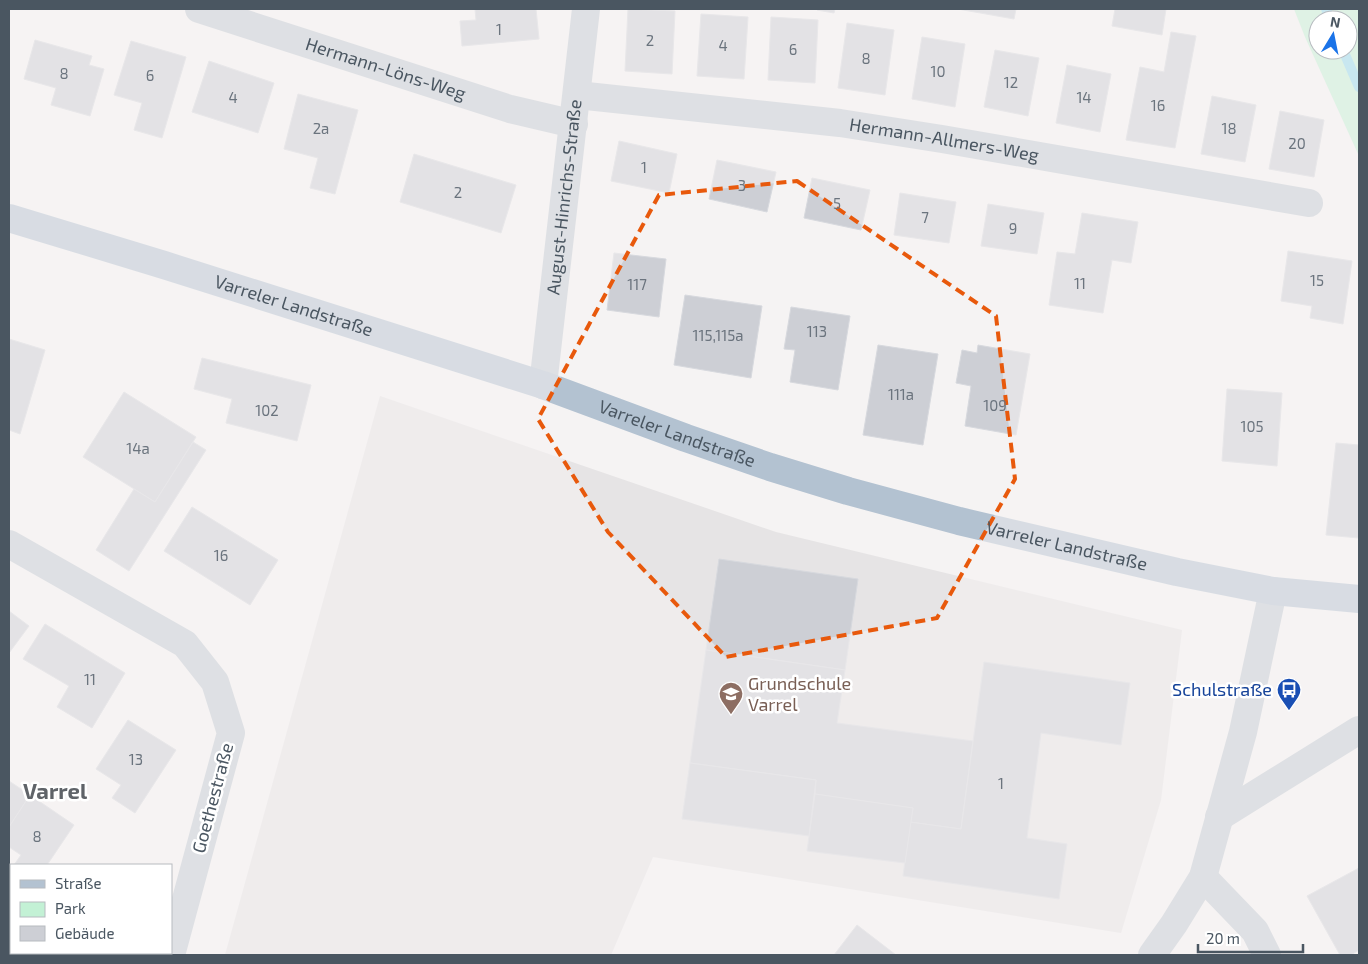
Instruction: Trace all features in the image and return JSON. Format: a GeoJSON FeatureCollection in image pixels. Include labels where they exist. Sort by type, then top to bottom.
{"type":"FeatureCollection","features":[{"type":"Feature","properties":{"kind":"main road","name":"Varreler Landstraße"},"geometry":{"type":"LineString","coordinates":[[9,218],[164,265],[543,386],[695,441],[848,491],[958,521],[1177,572],[1273,591],[1359,599]]}},
{"type":"Feature","properties":{"kind":"street","name":"Hermann-Löns-Weg"},"geometry":{"type":"LineString","coordinates":[[199,9],[510,109],[574,124]]}},
{"type":"Feature","properties":{"kind":"street","name":"August-Hinrichs-Straße"},"geometry":{"type":"LineString","coordinates":[[543,386],[586,9]]}},
{"type":"Feature","properties":{"kind":"street","name":"Hermann-Allmers-Weg"},"geometry":{"type":"LineString","coordinates":[[577,95],[840,124],[942,139],[1310,203]]}},
{"type":"Feature","properties":{"kind":"street","name":"Goethestraße"},"geometry":{"type":"LineString","coordinates":[[9,544],[185,644],[215,682],[231,733],[172,951]]}},
{"type":"Feature","properties":{"kind":"street"},"geometry":{"type":"LineString","coordinates":[[1152,955],[1203,877],[1243,732],[1273,591]]}},
{"type":"Feature","properties":{"kind":"street"},"geometry":{"type":"LineString","coordinates":[[1219,817],[1359,730]]}},
{"type":"Feature","properties":{"kind":"street"},"geometry":{"type":"LineString","coordinates":[[1203,877],[1255,931],[1267,955]]}},
{"type":"Feature","properties":{"kind":"highlighted area"},"geometry":{"type":"Polygon","coordinates":[[[797,181],[996,316],[1015,479],[937,618],[726,657],[608,532],[538,419],[659,195],[797,181]]]}},
{"type":"Feature","properties":{"kind":"shaded area","name":"Grundschule Varrel"},"geometry":{"type":"Polygon","coordinates":[[[380,396],[776,532],[1182,630],[1161,800],[1121,933],[653,857],[611,955],[225,955],[380,396]]]}},
{"type":"Feature","properties":{"kind":"green space"},"geometry":{"type":"Polygon","coordinates":[[[1294,9],[1359,9],[1359,156],[1315,60],[1358,60],[1358,10],[1308,10],[1308,44],[1294,9]]]}},
{"type":"Feature","properties":{"kind":"building"},"geometry":{"type":"Polygon","coordinates":[[[475,9],[536,9],[539,39],[462,46],[460,21],[476,20],[475,9]]]}},
{"type":"Feature","properties":{"kind":"building"},"geometry":{"type":"Polygon","coordinates":[[[628,9],[675,11],[672,74],[625,71],[628,9]]]}},
{"type":"Feature","properties":{"kind":"building"},"geometry":{"type":"Polygon","coordinates":[[[817,9],[835,9],[834,13],[817,9]]]}},
{"type":"Feature","properties":{"kind":"building"},"geometry":{"type":"Polygon","coordinates":[[[958,9],[1016,9],[1014,19],[958,9]]]}},
{"type":"Feature","properties":{"kind":"building"},"geometry":{"type":"Polygon","coordinates":[[[1115,9],[1166,9],[1162,35],[1112,26],[1115,9]]]}},
{"type":"Feature","properties":{"kind":"building"},"geometry":{"type":"Polygon","coordinates":[[[701,14],[748,17],[744,79],[697,76],[701,14]]]}},
{"type":"Feature","properties":{"kind":"building"},"geometry":{"type":"Polygon","coordinates":[[[771,17],[818,20],[815,83],[768,80],[771,17]]]}},
{"type":"Feature","properties":{"kind":"building"},"geometry":{"type":"Polygon","coordinates":[[[847,23],[894,30],[885,95],[838,88],[847,23]]]}},
{"type":"Feature","properties":{"kind":"building"},"geometry":{"type":"Polygon","coordinates":[[[1171,32],[1196,36],[1175,148],[1126,140],[1140,67],[1164,72],[1171,32]]]}},
{"type":"Feature","properties":{"kind":"building"},"geometry":{"type":"Polygon","coordinates":[[[922,37],[965,44],[955,107],[912,99],[922,37]]]}},
{"type":"Feature","properties":{"kind":"building"},"geometry":{"type":"Polygon","coordinates":[[[35,40],[92,56],[89,65],[104,69],[90,116],[51,105],[56,88],[24,79],[35,40]]]}},
{"type":"Feature","properties":{"kind":"building"},"geometry":{"type":"Polygon","coordinates":[[[131,41],[186,57],[162,138],[134,130],[142,103],[114,95],[131,41]]]}},
{"type":"Feature","properties":{"kind":"building"},"geometry":{"type":"Polygon","coordinates":[[[995,50],[1039,58],[1028,116],[984,107],[995,50]]]}},
{"type":"Feature","properties":{"kind":"building"},"geometry":{"type":"Polygon","coordinates":[[[209,61],[274,83],[258,133],[192,112],[209,61]]]}},
{"type":"Feature","properties":{"kind":"building"},"geometry":{"type":"Polygon","coordinates":[[[1067,65],[1111,74],[1100,132],[1056,123],[1067,65]]]}},
{"type":"Feature","properties":{"kind":"building"},"geometry":{"type":"Polygon","coordinates":[[[298,94],[358,110],[335,194],[310,188],[318,158],[284,149],[298,94]]]}},
{"type":"Feature","properties":{"kind":"building"},"geometry":{"type":"Polygon","coordinates":[[[1212,96],[1256,105],[1245,162],[1201,154],[1212,96]]]}},
{"type":"Feature","properties":{"kind":"building"},"geometry":{"type":"Polygon","coordinates":[[[1280,111],[1324,120],[1314,177],[1269,169],[1280,111]]]}},
{"type":"Feature","properties":{"kind":"building"},"geometry":{"type":"Polygon","coordinates":[[[619,141],[677,154],[669,193],[611,181],[619,141]]]}},
{"type":"Feature","properties":{"kind":"building"},"geometry":{"type":"Polygon","coordinates":[[[414,154],[516,185],[501,233],[400,202],[414,154]]]}},
{"type":"Feature","properties":{"kind":"building"},"geometry":{"type":"Polygon","coordinates":[[[717,160],[776,172],[767,212],[709,199],[717,160]]]}},
{"type":"Feature","properties":{"kind":"building"},"geometry":{"type":"Polygon","coordinates":[[[812,178],[870,190],[861,230],[804,218],[812,178]]]}},
{"type":"Feature","properties":{"kind":"building"},"geometry":{"type":"Polygon","coordinates":[[[900,193],[956,202],[949,243],[894,235],[900,193]]]}},
{"type":"Feature","properties":{"kind":"building"},"geometry":{"type":"Polygon","coordinates":[[[988,204],[1044,213],[1037,254],[981,246],[988,204]]]}},
{"type":"Feature","properties":{"kind":"building"},"geometry":{"type":"Polygon","coordinates":[[[1082,213],[1138,222],[1131,263],[1112,260],[1103,313],[1049,305],[1057,252],[1075,254],[1082,213]]]}},
{"type":"Feature","properties":{"kind":"building"},"geometry":{"type":"Polygon","coordinates":[[[1288,251],[1352,261],[1343,324],[1310,318],[1312,306],[1281,301],[1288,251]]]}},
{"type":"Feature","properties":{"kind":"building"},"geometry":{"type":"Polygon","coordinates":[[[614,253],[666,259],[659,317],[607,310],[614,253]]]}},
{"type":"Feature","properties":{"kind":"building"},"geometry":{"type":"Polygon","coordinates":[[[685,295],[762,306],[751,378],[674,365],[685,295]]]}},
{"type":"Feature","properties":{"kind":"building"},"geometry":{"type":"Polygon","coordinates":[[[791,307],[850,316],[838,390],[790,382],[795,350],[784,349],[791,307]]]}},
{"type":"Feature","properties":{"kind":"building"},"geometry":{"type":"Polygon","coordinates":[[[9,339],[45,350],[20,434],[9,430],[9,339]]]}},
{"type":"Feature","properties":{"kind":"building"},"geometry":{"type":"Polygon","coordinates":[[[878,345],[938,354],[923,445],[863,435],[878,345]]]}},
{"type":"Feature","properties":{"kind":"building"},"geometry":{"type":"Polygon","coordinates":[[[978,345],[1030,354],[1016,435],[965,426],[971,386],[956,383],[962,350],[977,353],[978,345]]]}},
{"type":"Feature","properties":{"kind":"building"},"geometry":{"type":"Polygon","coordinates":[[[202,358],[311,385],[297,441],[226,423],[232,399],[194,389],[202,358]]]}},
{"type":"Feature","properties":{"kind":"building"},"geometry":{"type":"Polygon","coordinates":[[[1227,389],[1282,393],[1277,466],[1222,461],[1227,389]]]}},
{"type":"Feature","properties":{"kind":"building"},"geometry":{"type":"Polygon","coordinates":[[[124,392],[196,437],[155,502],[83,457],[124,392]]]}},
{"type":"Feature","properties":{"kind":"building"},"geometry":{"type":"Polygon","coordinates":[[[193,442],[206,450],[129,571],[96,550],[134,489],[155,502],[193,442]]]}},
{"type":"Feature","properties":{"kind":"building"},"geometry":{"type":"Polygon","coordinates":[[[1336,443],[1359,445],[1359,538],[1326,535],[1336,443]]]}},
{"type":"Feature","properties":{"kind":"building"},"geometry":{"type":"Polygon","coordinates":[[[192,507],[278,560],[250,605],[164,551],[192,507]]]}},
{"type":"Feature","properties":{"kind":"building","name":"Grundschule Varrel"},"geometry":{"type":"Polygon","coordinates":[[[719,559],[858,579],[845,670],[706,650],[719,559]]]}},
{"type":"Feature","properties":{"kind":"building"},"geometry":{"type":"Polygon","coordinates":[[[9,611],[29,626],[9,653],[9,611]]]}},
{"type":"Feature","properties":{"kind":"building"},"geometry":{"type":"Polygon","coordinates":[[[45,624],[125,673],[92,728],[57,707],[69,686],[23,659],[45,624]]]}},
{"type":"Feature","properties":{"kind":"building","name":"Grundschule Varrel"},"geometry":{"type":"Polygon","coordinates":[[[706,650],[845,670],[837,723],[973,741],[961,829],[910,822],[913,808],[815,794],[816,780],[690,763],[706,650]]]}},
{"type":"Feature","properties":{"kind":"building"},"geometry":{"type":"Polygon","coordinates":[[[984,662],[1130,683],[1121,745],[1041,733],[1027,838],[1067,844],[1059,899],[903,876],[910,822],[961,829],[984,662]]]}},
{"type":"Feature","properties":{"kind":"building"},"geometry":{"type":"Polygon","coordinates":[[[128,720],[176,750],[135,813],[112,798],[121,785],[96,769],[128,720]]]}},
{"type":"Feature","properties":{"kind":"building"},"geometry":{"type":"Polygon","coordinates":[[[690,763],[816,780],[809,836],[682,819],[690,763]]]}},
{"type":"Feature","properties":{"kind":"building"},"geometry":{"type":"Polygon","coordinates":[[[9,781],[30,795],[9,827],[9,781]]]}},
{"type":"Feature","properties":{"kind":"building"},"geometry":{"type":"Polygon","coordinates":[[[815,794],[913,808],[905,863],[807,851],[815,794]]]}},
{"type":"Feature","properties":{"kind":"building"},"geometry":{"type":"Polygon","coordinates":[[[30,795],[74,825],[48,864],[15,864],[21,855],[9,847],[9,827],[30,795]]]}},
{"type":"Feature","properties":{"kind":"building"},"geometry":{"type":"Polygon","coordinates":[[[1359,868],[1359,950],[1351,955],[1340,955],[1307,896],[1359,868]]]}},
{"type":"Feature","properties":{"kind":"building"},"geometry":{"type":"Polygon","coordinates":[[[857,925],[896,955],[834,955],[857,925]]]}},
{"type":"Feature","properties":{"kind":"building"},"geometry":{"type":"Polygon","coordinates":[[[70,954],[103,954],[102,955],[70,954]]]}},
{"type":"Feature","properties":{"kind":"waterway"},"geometry":{"type":"LineString","coordinates":[[1347,60],[1359,87]]}},
{"type":"Feature","properties":{"kind":"place","name":"Schulstraße"},"geometry":{"type":"Point","coordinates":[1289,711]}},
{"type":"Feature","properties":{"kind":"place","name":"Grundschule Varrel"},"geometry":{"type":"Point","coordinates":[731,715]}},
{"type":"Feature","properties":{"kind":"district","name":"Varrel"},"geometry":{"type":"Point","coordinates":[55,791]}}]}
